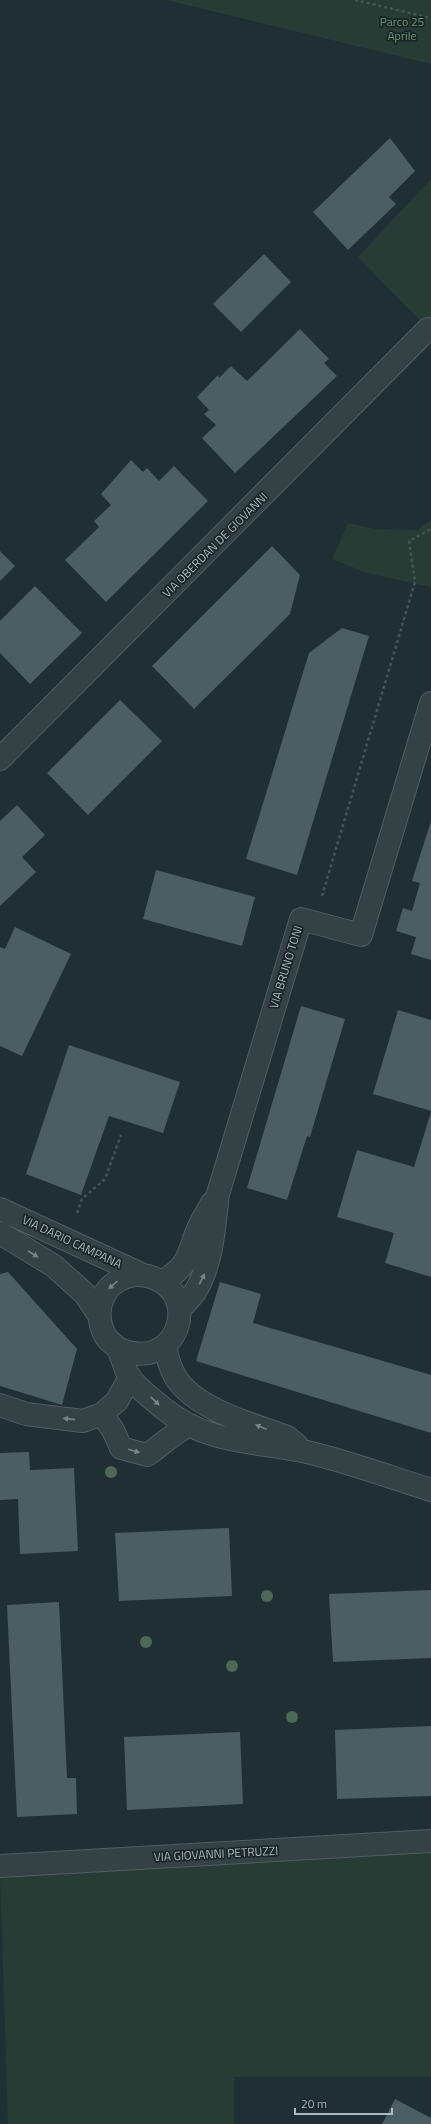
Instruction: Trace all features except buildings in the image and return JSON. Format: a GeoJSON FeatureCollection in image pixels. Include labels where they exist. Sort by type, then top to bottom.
{"type":"FeatureCollection","features":[{"type":"Feature","properties":{"kind":"street","name":"VIA OBERDAN DE GIOVANNI"},"geometry":{"type":"LineString","coordinates":[[0,759],[428,329]]}},
{"type":"Feature","properties":{"kind":"street","name":"VIA BRUNO TONI"},"geometry":{"type":"LineString","coordinates":[[179,1310],[195,1293],[205,1272],[212,1240],[218,1194],[301,919],[362,935],[431,703]]}},
{"type":"Feature","properties":{"kind":"street","name":"VIA BRUNO TONI"},"geometry":{"type":"LineString","coordinates":[[153,1279],[178,1272],[190,1256],[198,1229],[218,1194]]}},
{"type":"Feature","properties":{"kind":"street","name":"VIA DARIO CAMPANA"},"geometry":{"type":"LineString","coordinates":[[0,1209],[168,1286],[175,1297],[179,1310]]}},
{"type":"Feature","properties":{"kind":"street","name":"VIA DARIO CAMPANA"},"geometry":{"type":"LineString","coordinates":[[0,1233],[54,1266],[85,1294],[99,1315]]}},
{"type":"Feature","properties":{"kind":"street","name":"VIA DARIO CAMPANA"},"geometry":{"type":"LineString","coordinates":[[153,1279],[130,1276],[117,1281],[107,1290],[100,1303],[99,1315],[101,1328],[107,1339],[117,1348],[130,1377],[163,1409],[190,1426],[227,1440],[308,1452],[431,1490]]}},
{"type":"Feature","properties":{"kind":"street"},"geometry":{"type":"LineString","coordinates":[[117,1348],[128,1353],[141,1355],[154,1352],[165,1346],[173,1336],[178,1324],[179,1310]]}},
{"type":"Feature","properties":{"kind":"street","name":"VIA DARIO CAMPANA"},"geometry":{"type":"LineString","coordinates":[[165,1346],[168,1361],[176,1378],[187,1390],[210,1407],[287,1437],[308,1452]]}},
{"type":"Feature","properties":{"kind":"street"},"geometry":{"type":"LineString","coordinates":[[0,1405],[26,1414],[83,1421],[102,1414],[117,1401],[130,1377]]}},
{"type":"Feature","properties":{"kind":"street"},"geometry":{"type":"LineString","coordinates":[[102,1414],[113,1430],[121,1448],[147,1455],[162,1446],[176,1432],[190,1426]]}},
{"type":"Feature","properties":{"kind":"street","name":"VIA GIOVANNI PETRUZZI"},"geometry":{"type":"LineString","coordinates":[[0,1866],[431,1841]]}},
{"type":"Feature","properties":{"kind":"path"},"geometry":{"type":"LineString","coordinates":[[355,0],[431,18]]}},
{"type":"Feature","properties":{"kind":"path"},"geometry":{"type":"LineString","coordinates":[[314,922],[415,582],[409,541],[431,529]]}},
{"type":"Feature","properties":{"kind":"path"},"geometry":{"type":"LineString","coordinates":[[76,1217],[82,1199],[105,1179],[121,1135]]}},
{"type":"Feature","properties":{"kind":"green space","name":"Parco 25 Aprile"},"geometry":{"type":"Polygon","coordinates":[[[166,0],[431,0],[431,64],[166,0]]]}},
{"type":"Feature","properties":{"kind":"green space"},"geometry":{"type":"Polygon","coordinates":[[[431,179],[431,332],[358,257],[431,179]]]}},
{"type":"Feature","properties":{"kind":"green space"},"geometry":{"type":"Polygon","coordinates":[[[431,520],[431,587],[367,573],[332,559],[348,523],[375,529],[417,530],[431,520]]]}},
{"type":"Feature","properties":{"kind":"green space"},"geometry":{"type":"Polygon","coordinates":[[[431,1852],[431,2077],[234,2077],[234,2124],[8,2124],[0,1876],[431,1852]]]}}]}
